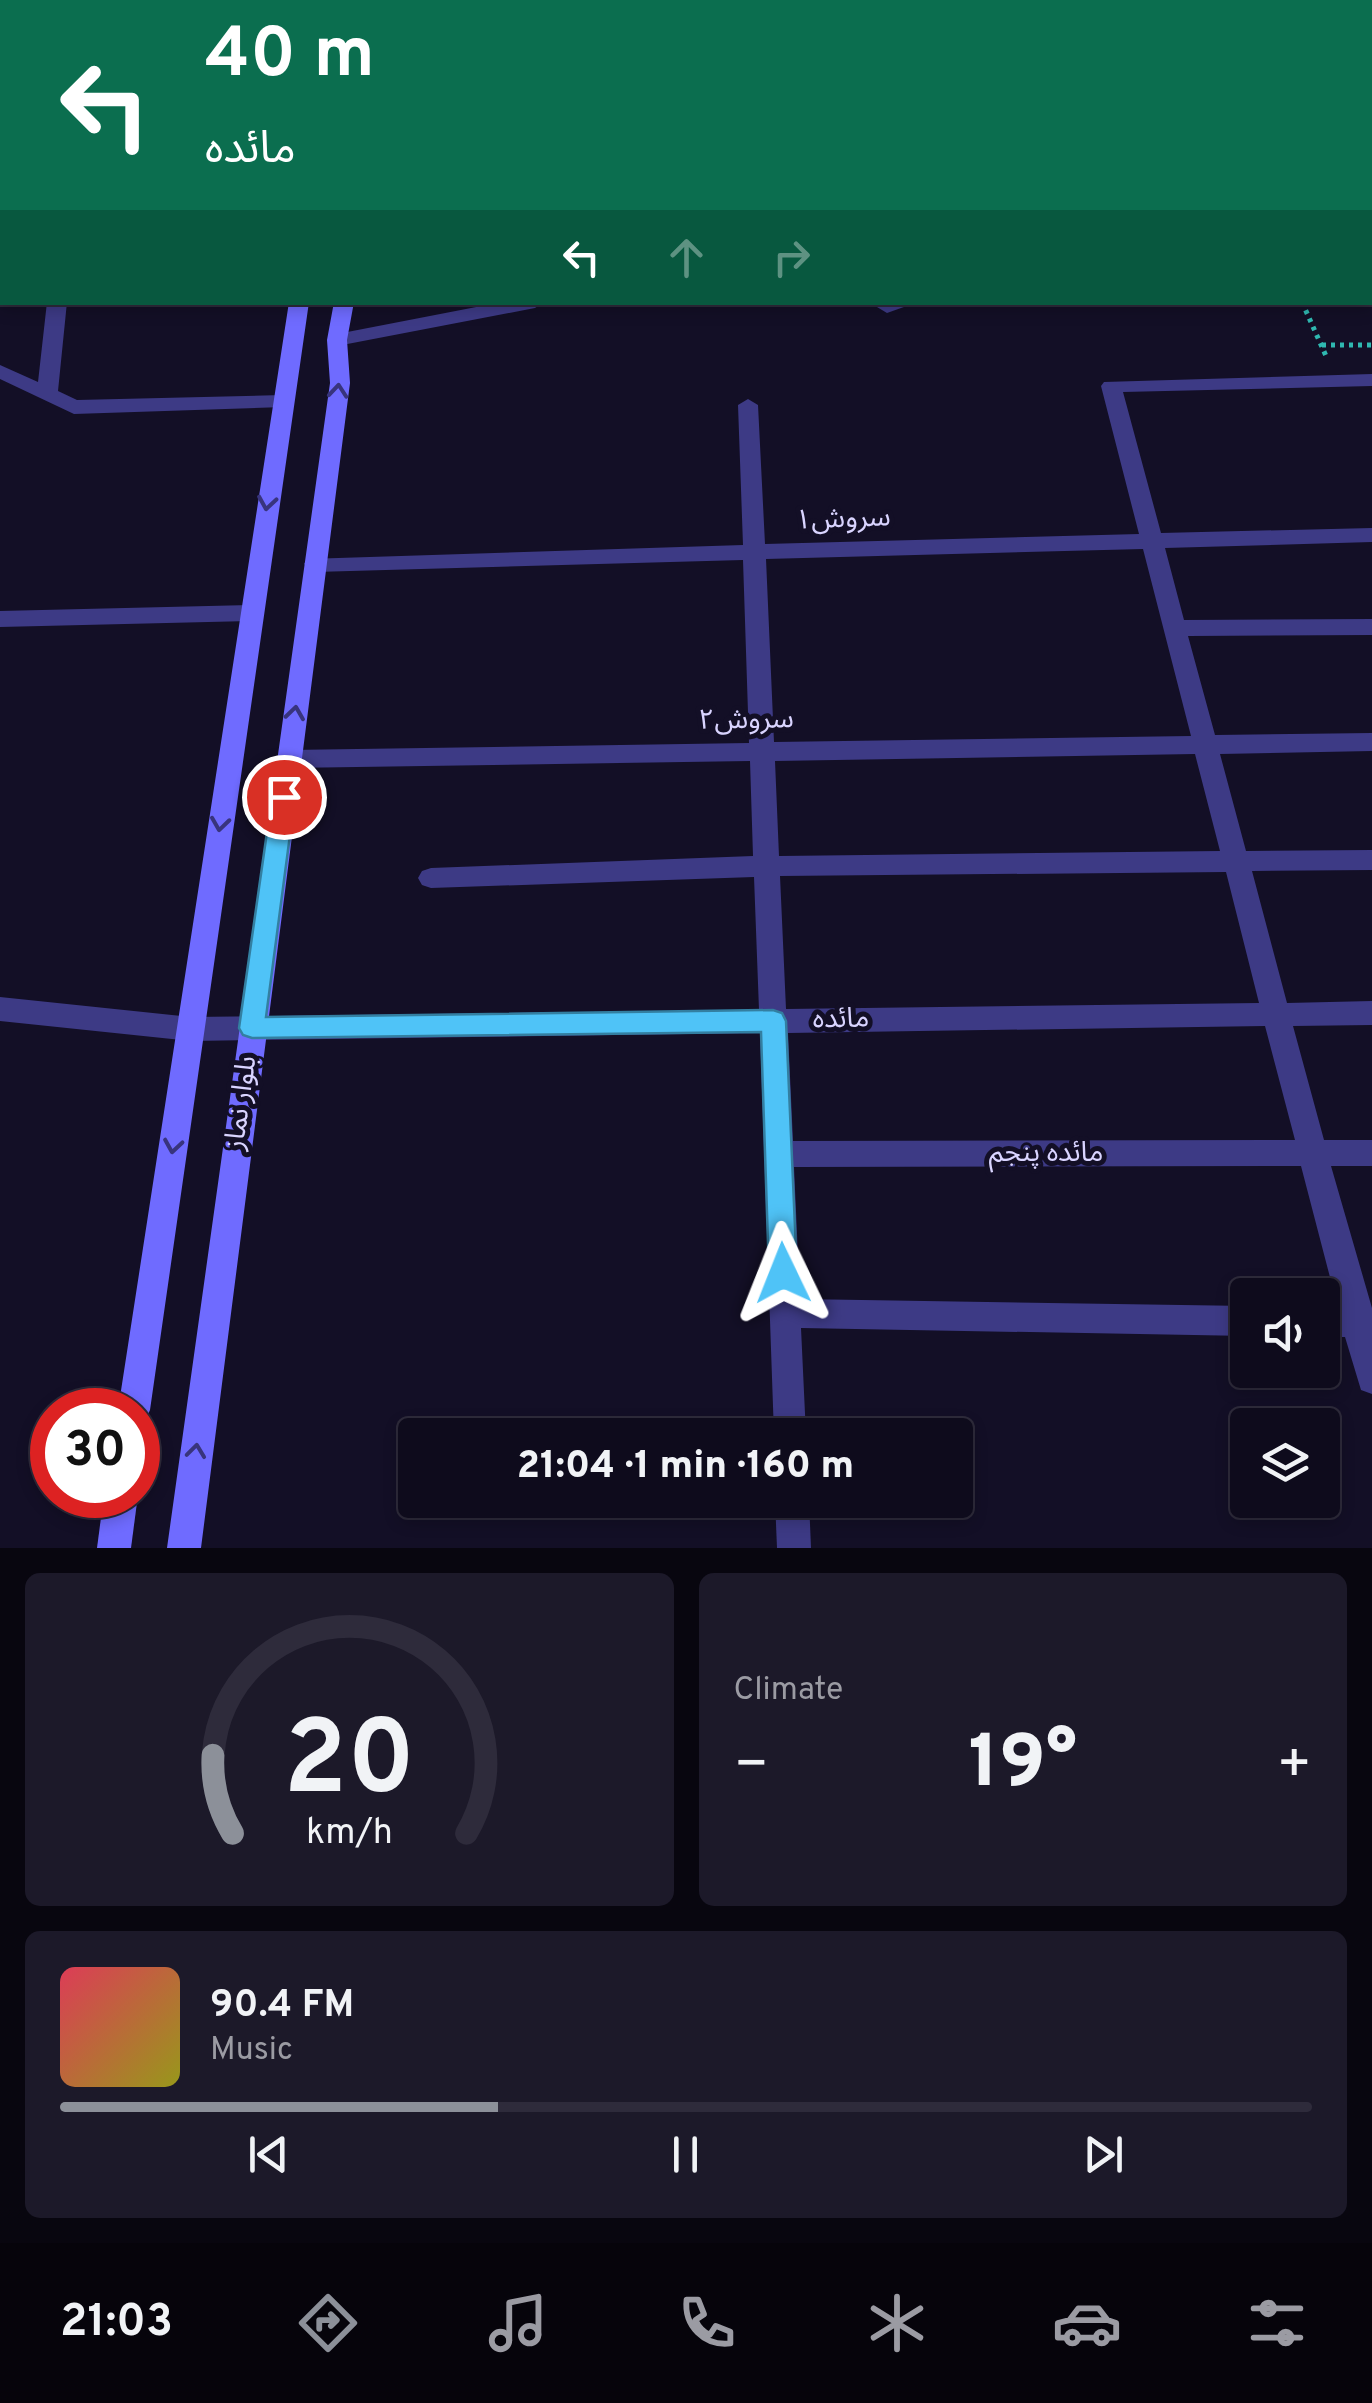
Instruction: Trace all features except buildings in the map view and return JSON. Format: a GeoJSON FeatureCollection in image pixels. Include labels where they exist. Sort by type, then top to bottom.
{"type":"FeatureCollection","features":[{"type":"Feature","properties":{"kind":"main road"},"geometry":{"type":"LineString","coordinates":[[137,1388],[299,305]]}},
{"type":"Feature","properties":{"kind":"main road","name":"بلوار نماز"},"geometry":{"type":"LineString","coordinates":[[184,1548],[340,383],[337,340],[343,305]]}},
{"type":"Feature","properties":{"kind":"main road"},"geometry":{"type":"LineString","coordinates":[[114,1548],[118,1518]]}},
{"type":"Feature","properties":{"kind":"street"},"geometry":{"type":"LineString","coordinates":[[47,394],[58,305]]}},
{"type":"Feature","properties":{"kind":"street"},"geometry":{"type":"LineString","coordinates":[[337,340],[521,305]]}},
{"type":"Feature","properties":{"kind":"street"},"geometry":{"type":"LineString","coordinates":[[887,306],[892,305]]}},
{"type":"Feature","properties":{"kind":"street"},"geometry":{"type":"LineString","coordinates":[[0,371],[74,407],[283,401]]}},
{"type":"Feature","properties":{"kind":"street"},"geometry":{"type":"LineString","coordinates":[[1372,380],[1112,386],[1313,1153],[1365,1323],[1372,1379]]}},
{"type":"Feature","properties":{"kind":"street"},"geometry":{"type":"LineString","coordinates":[[748,405],[789,1418]]}},
{"type":"Feature","properties":{"kind":"street","name":"سروش۱"},"geometry":{"type":"LineString","coordinates":[[315,564],[1372,535]]}},
{"type":"Feature","properties":{"kind":"street"},"geometry":{"type":"LineString","coordinates":[[0,619],[250,612]]}},
{"type":"Feature","properties":{"kind":"street"},"geometry":{"type":"LineString","coordinates":[[1175,628],[1372,627]]}},
{"type":"Feature","properties":{"kind":"street"},"geometry":{"type":"LineString","coordinates":[[1205,742],[1372,742]]}},
{"type":"Feature","properties":{"kind":"street","name":"سروش۲"},"geometry":{"type":"LineString","coordinates":[[289,758],[1205,742]]}},
{"type":"Feature","properties":{"kind":"street"},"geometry":{"type":"LineString","coordinates":[[431,878],[767,866],[1372,860]]}},
{"type":"Feature","properties":{"kind":"street","name":"مائده"},"geometry":{"type":"LineString","coordinates":[[0,1008],[191,1029],[1372,1013]]}},
{"type":"Feature","properties":{"kind":"street","name":"مائده پنجم"},"geometry":{"type":"LineString","coordinates":[[778,1154],[1372,1153]]}},
{"type":"Feature","properties":{"kind":"street"},"geometry":{"type":"LineString","coordinates":[[784,1313],[1230,1321]]}},
{"type":"Feature","properties":{"kind":"street"},"geometry":{"type":"LineString","coordinates":[[1340,1322],[1365,1323]]}},
{"type":"Feature","properties":{"kind":"street"},"geometry":{"type":"LineString","coordinates":[[793,1518],[794,1548]]}},
{"type":"Feature","properties":{"kind":"path"},"geometry":{"type":"LineString","coordinates":[[1303,305],[1322,345],[1372,346]]}},
{"type":"Feature","properties":{"kind":"route"},"geometry":{"type":"LineString","coordinates":[[284,797],[252,1028],[773,1021],[783,1273]]}}]}
